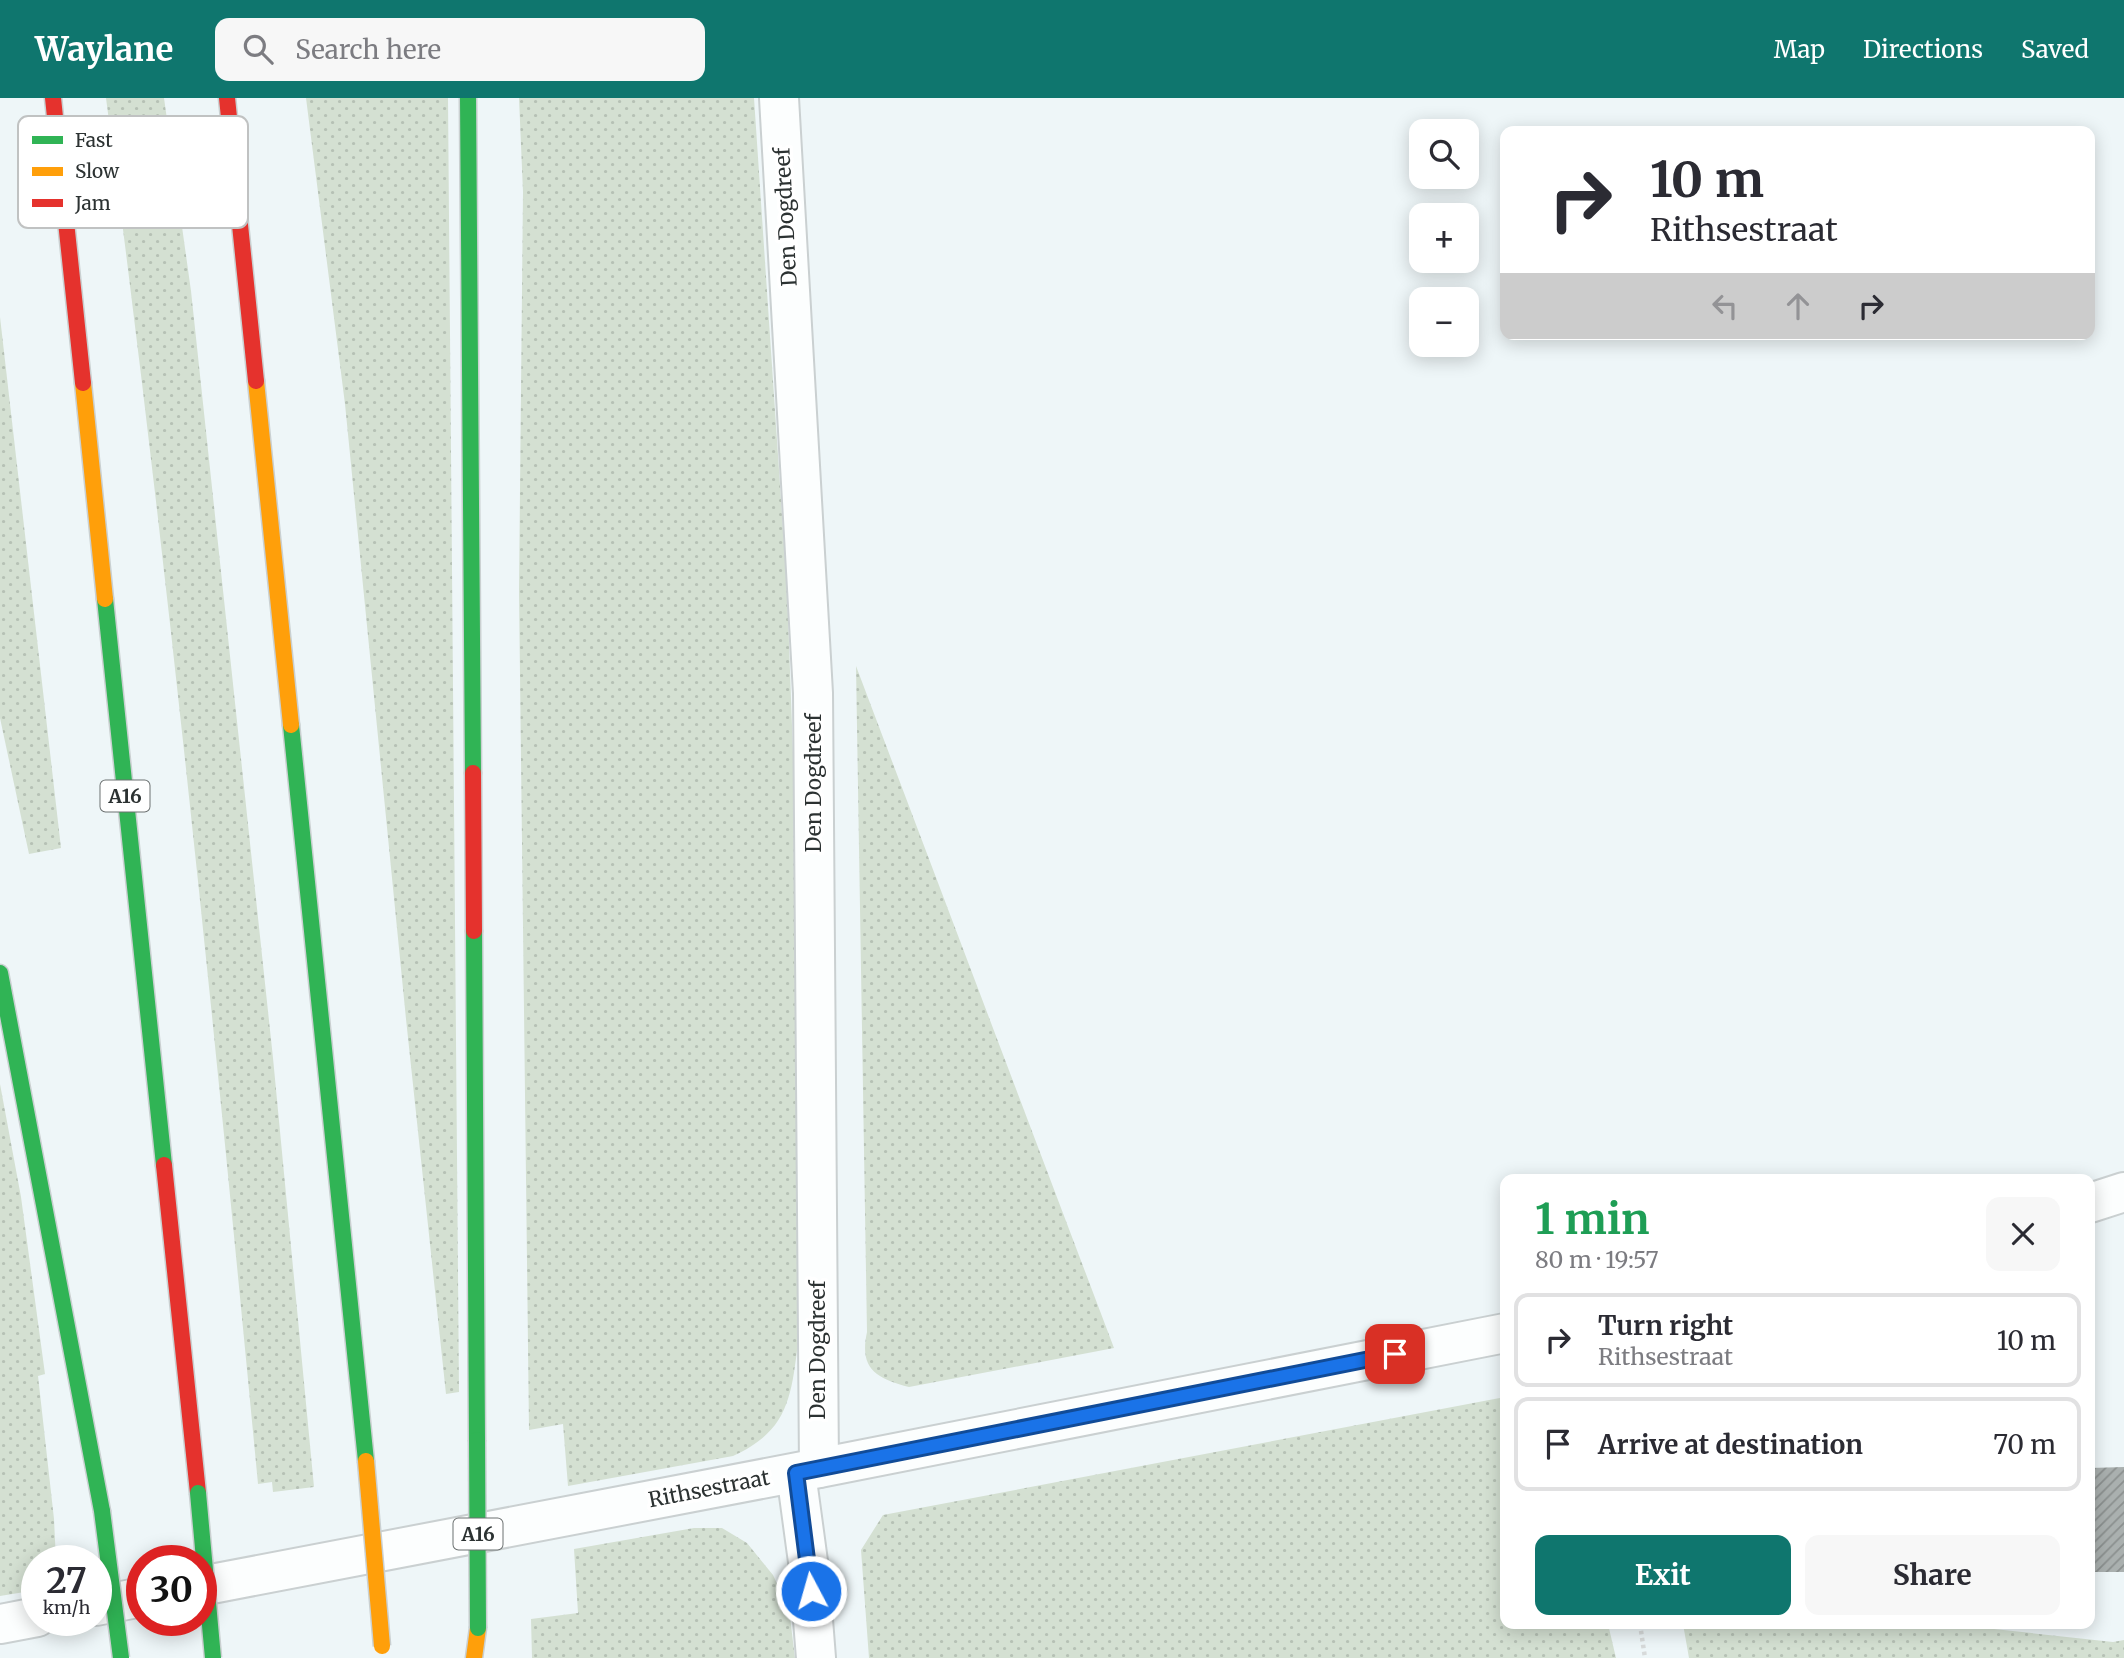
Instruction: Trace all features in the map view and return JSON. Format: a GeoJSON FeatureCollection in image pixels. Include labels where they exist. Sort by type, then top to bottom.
{"type":"FeatureCollection","features":[{"type":"Feature","properties":{"kind":"highway","name":"A16"},"geometry":{"type":"LineString","coordinates":[[53,98],[55,116]]}},
{"type":"Feature","properties":{"kind":"highway"},"geometry":{"type":"LineString","coordinates":[[227,98],[229,116]]}},
{"type":"Feature","properties":{"kind":"highway","name":"A16"},"geometry":{"type":"LineString","coordinates":[[468,98],[478,1628],[474,1658]]}},
{"type":"Feature","properties":{"kind":"highway","name":"A16"},"geometry":{"type":"LineString","coordinates":[[67,228],[213,1658]]}},
{"type":"Feature","properties":{"kind":"highway"},"geometry":{"type":"LineString","coordinates":[[240,228],[366,1461],[383,1652]]}},
{"type":"Feature","properties":{"kind":"highway"},"geometry":{"type":"LineString","coordinates":[[0,973],[102,1511],[121,1658]]}},
{"type":"Feature","properties":{"kind":"street","name":"Den Dogdreef"},"geometry":{"type":"LineString","coordinates":[[779,98],[813,693],[807,1471],[809,1569],[816,1658]]}},
{"type":"Feature","properties":{"kind":"street"},"geometry":{"type":"LineString","coordinates":[[2095,1201],[2124,1192]]}},
{"type":"Feature","properties":{"kind":"street","name":"Rithsestraat"},"geometry":{"type":"LineString","coordinates":[[217,1583],[807,1471],[1500,1334]]}},
{"type":"Feature","properties":{"kind":"street"},"geometry":{"type":"LineString","coordinates":[[0,1624],[21,1620]]}},
{"type":"Feature","properties":{"kind":"path"},"geometry":{"type":"LineString","coordinates":[[1641,1629],[1645,1658]]}},
{"type":"Feature","properties":{"kind":"green space"},"geometry":{"type":"Polygon","coordinates":[[[106,98],[164,98],[167,116],[108,116],[106,98]]]}},
{"type":"Feature","properties":{"kind":"green space"},"geometry":{"type":"Polygon","coordinates":[[[306,98],[448,98],[459,1392],[446,1394],[345,404],[306,98]]]}},
{"type":"Feature","properties":{"kind":"green space"},"geometry":{"type":"Polygon","coordinates":[[[519,98],[754,98],[787,589],[796,835],[798,1343],[793,1380],[784,1411],[765,1436],[733,1456],[568,1486],[563,1424],[529,1430],[519,591],[523,192],[519,98]]]}},
{"type":"Feature","properties":{"kind":"green space"},"geometry":{"type":"Polygon","coordinates":[[[123,228],[182,228],[273,1058],[314,1487],[273,1492],[272,1482],[258,1484],[188,791],[123,228]]]}},
{"type":"Feature","properties":{"kind":"green space"},"geometry":{"type":"Polygon","coordinates":[[[0,317],[61,848],[29,854],[0,718],[0,317]]]}},
{"type":"Feature","properties":{"kind":"green space"},"geometry":{"type":"Polygon","coordinates":[[[856,666],[1114,1348],[909,1387],[887,1380],[868,1363],[865,1345],[867,1332],[856,666]]]}},
{"type":"Feature","properties":{"kind":"green space"},"geometry":{"type":"Polygon","coordinates":[[[0,1084],[21,1197],[45,1374],[38,1376],[55,1545],[21,1545],[21,1593],[0,1596],[0,1084]]]}},
{"type":"Feature","properties":{"kind":"green space"},"geometry":{"type":"Polygon","coordinates":[[[1500,1398],[1500,1629],[1609,1629],[1616,1658],[869,1658],[861,1550],[883,1515],[1500,1398]]]}},
{"type":"Feature","properties":{"kind":"green space"},"geometry":{"type":"Polygon","coordinates":[[[694,1528],[722,1528],[747,1543],[773,1575],[789,1609],[795,1658],[532,1658],[531,1619],[578,1613],[574,1549],[694,1528]]]}},
{"type":"Feature","properties":{"kind":"green space"},"geometry":{"type":"Polygon","coordinates":[[[1684,1629],[1994,1629],[2113,1642],[2124,1640],[2124,1658],[1689,1658],[1684,1629]]]}},
{"type":"Feature","properties":{"kind":"building"},"geometry":{"type":"Polygon","coordinates":[[[2124,1467],[2124,1572],[2095,1572],[2095,1468],[2124,1467]]]}},
{"type":"Feature","properties":{"kind":"traffic: fast"},"geometry":{"type":"LineString","coordinates":[[468,98],[473,773]]}},
{"type":"Feature","properties":{"kind":"traffic: fast"},"geometry":{"type":"LineString","coordinates":[[105,599],[164,1165]]}},
{"type":"Feature","properties":{"kind":"traffic: fast"},"geometry":{"type":"LineString","coordinates":[[291,725],[366,1461]]}},
{"type":"Feature","properties":{"kind":"traffic: fast"},"geometry":{"type":"LineString","coordinates":[[474,931],[477,1440]]}},
{"type":"Feature","properties":{"kind":"traffic: fast"},"geometry":{"type":"LineString","coordinates":[[0,973],[102,1511]]}},
{"type":"Feature","properties":{"kind":"traffic: fast"},"geometry":{"type":"LineString","coordinates":[[477,1440],[478,1628]]}},
{"type":"Feature","properties":{"kind":"traffic: fast"},"geometry":{"type":"LineString","coordinates":[[198,1493],[213,1658]]}},
{"type":"Feature","properties":{"kind":"traffic: fast"},"geometry":{"type":"LineString","coordinates":[[102,1511],[121,1658]]}},
{"type":"Feature","properties":{"kind":"traffic: slow"},"geometry":{"type":"LineString","coordinates":[[256,381],[291,725]]}},
{"type":"Feature","properties":{"kind":"traffic: slow"},"geometry":{"type":"LineString","coordinates":[[83,383],[105,599]]}},
{"type":"Feature","properties":{"kind":"traffic: slow"},"geometry":{"type":"LineString","coordinates":[[366,1461],[382,1646]]}},
{"type":"Feature","properties":{"kind":"traffic: slow"},"geometry":{"type":"LineString","coordinates":[[474,1658],[478,1628]]}},
{"type":"Feature","properties":{"kind":"traffic: jam"},"geometry":{"type":"LineString","coordinates":[[53,98],[55,116]]}},
{"type":"Feature","properties":{"kind":"traffic: jam"},"geometry":{"type":"LineString","coordinates":[[227,98],[229,116]]}},
{"type":"Feature","properties":{"kind":"traffic: jam"},"geometry":{"type":"LineString","coordinates":[[67,228],[83,383]]}},
{"type":"Feature","properties":{"kind":"traffic: jam"},"geometry":{"type":"LineString","coordinates":[[240,228],[256,381]]}},
{"type":"Feature","properties":{"kind":"traffic: jam"},"geometry":{"type":"LineString","coordinates":[[473,773],[474,931]]}},
{"type":"Feature","properties":{"kind":"traffic: jam"},"geometry":{"type":"LineString","coordinates":[[164,1165],[198,1493]]}},
{"type":"Feature","properties":{"kind":"route"},"geometry":{"type":"LineString","coordinates":[[811,1591],[796,1473],[1395,1354]]}}]}
